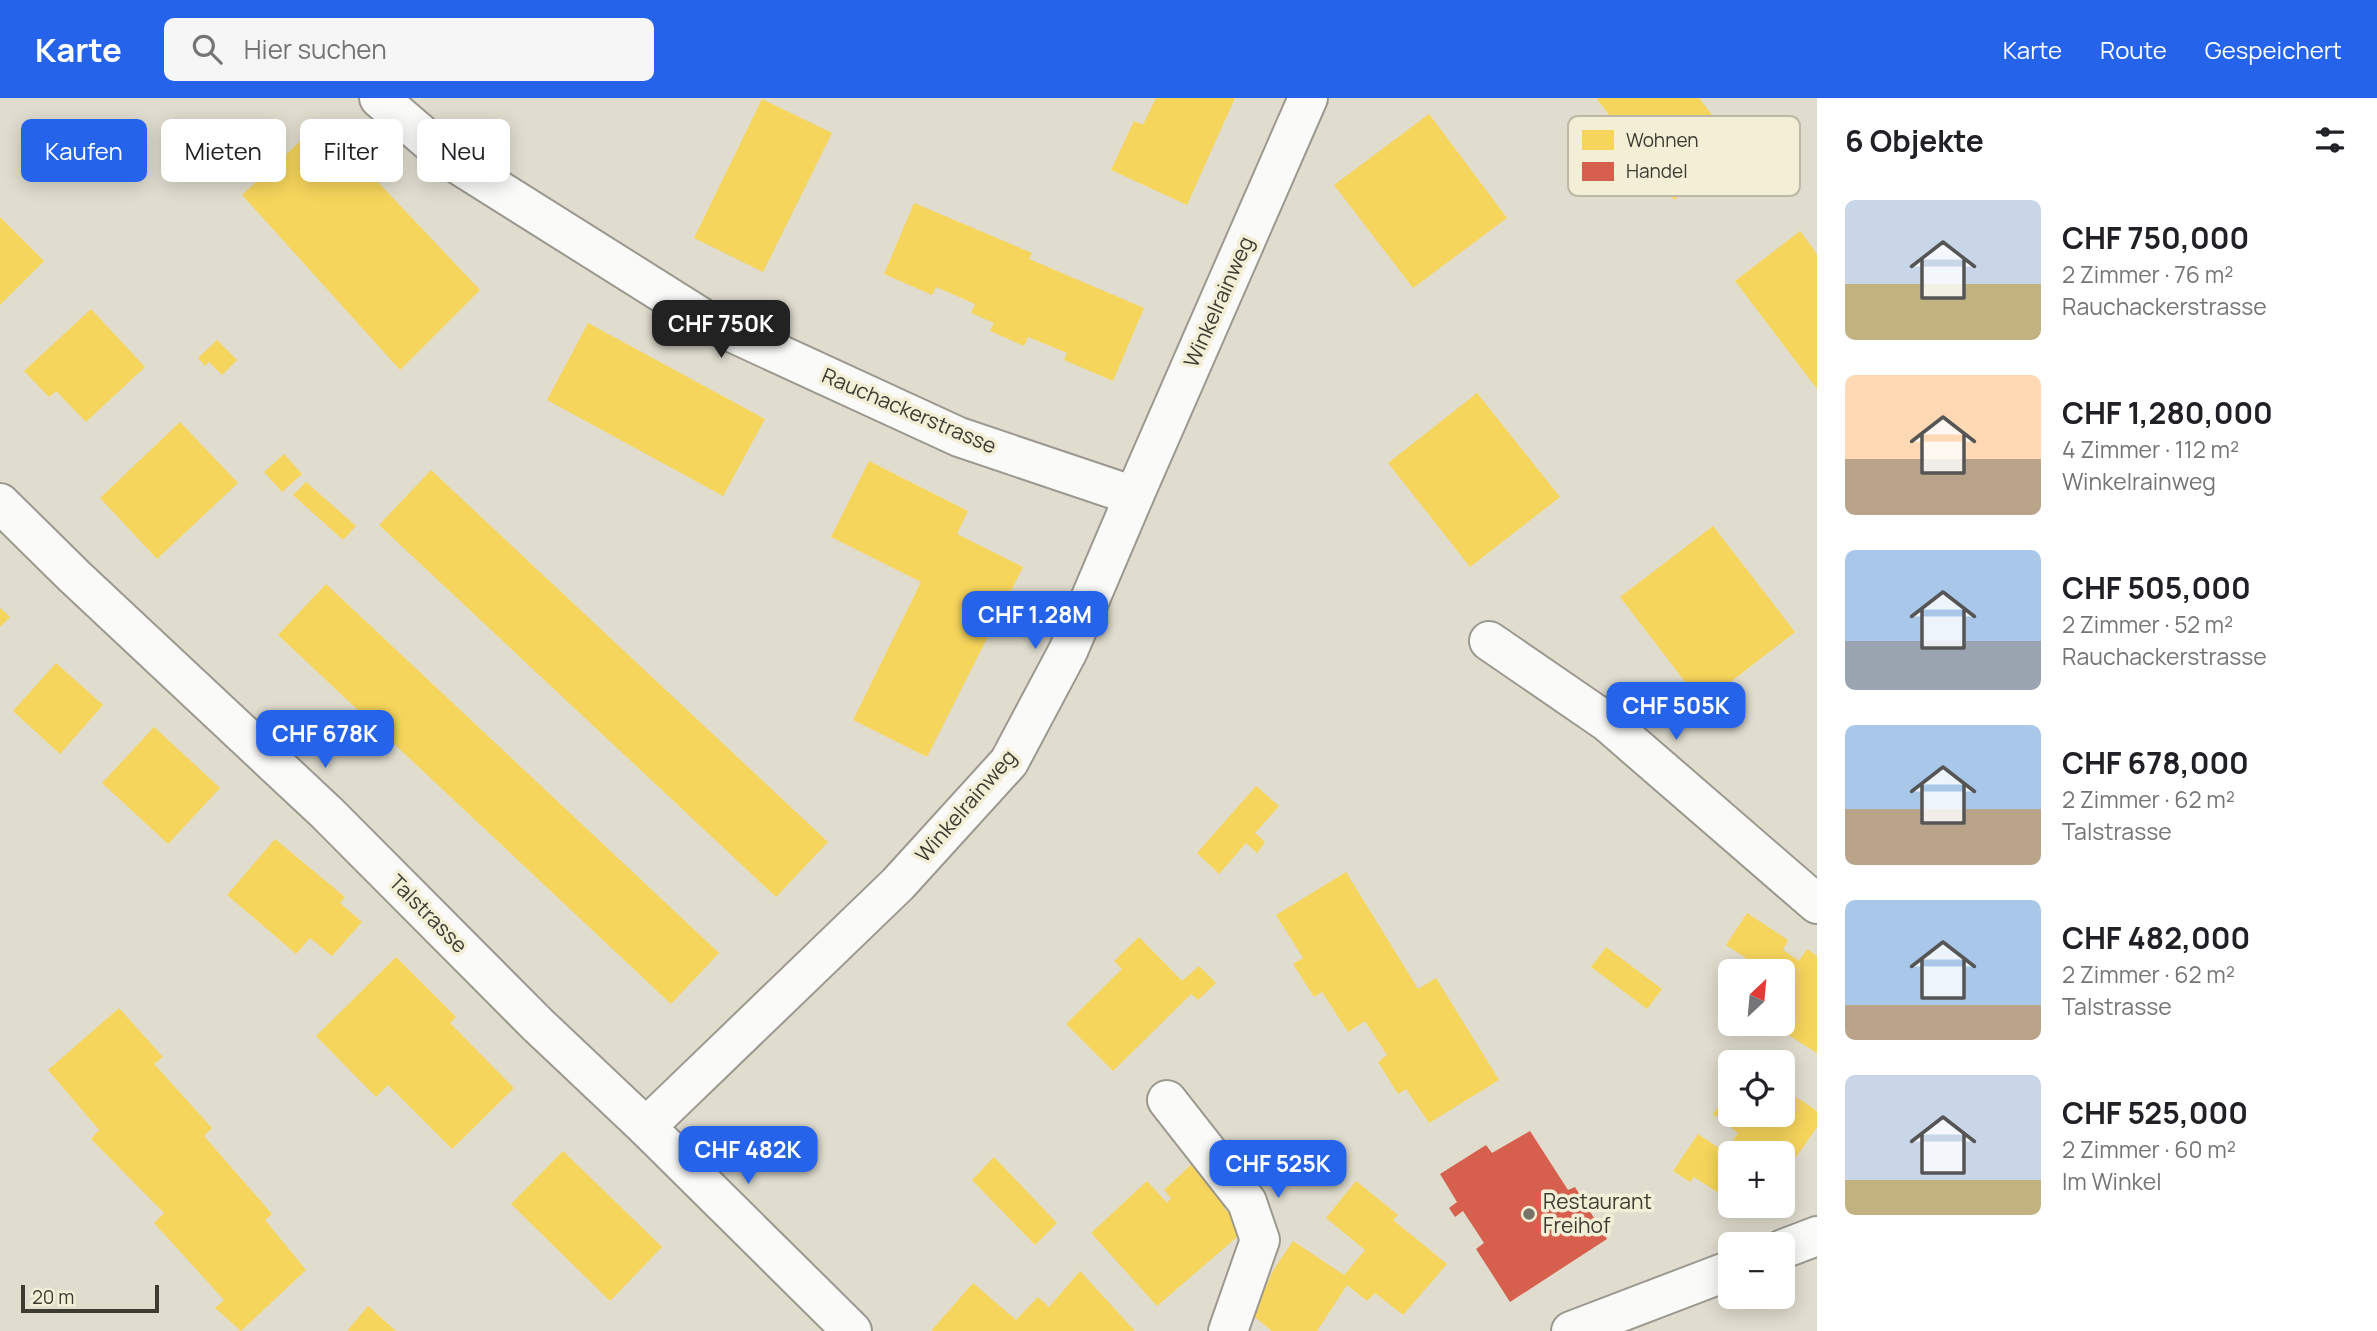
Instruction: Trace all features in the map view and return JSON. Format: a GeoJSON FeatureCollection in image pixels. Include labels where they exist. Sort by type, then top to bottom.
{"type":"FeatureCollection","features":[{"type":"Feature","properties":{"kind":"street","name":"Rauchackerstrasse"},"geometry":{"type":"LineString","coordinates":[[379,98],[450,160],[708,321],[959,437],[1134,496]]}},
{"type":"Feature","properties":{"kind":"street","name":"Winkelrainweg"},"geometry":{"type":"LineString","coordinates":[[646,1127],[898,884],[1009,762],[1069,651],[1308,98]]}},
{"type":"Feature","properties":{"kind":"street","name":"Talstrasse"},"geometry":{"type":"LineString","coordinates":[[0,503],[327,813],[538,1025],[646,1127],[852,1331]]}},
{"type":"Feature","properties":{"kind":"street"},"geometry":{"type":"LineString","coordinates":[[1489,641],[1607,722],[1817,904]]}},
{"type":"Feature","properties":{"kind":"street"},"geometry":{"type":"LineString","coordinates":[[1167,1100],[1247,1202],[1260,1240],[1228,1331]]}},
{"type":"Feature","properties":{"kind":"street"},"geometry":{"type":"LineString","coordinates":[[1795,1245],[1817,1236]]}},
{"type":"Feature","properties":{"kind":"street"},"geometry":{"type":"LineString","coordinates":[[1571,1331],[1718,1275]]}},
{"type":"Feature","properties":{"kind":"building: Wohnen"},"geometry":{"type":"Polygon","coordinates":[[[1156,98],[1235,98],[1187,205],[1111,170],[1134,121],[1143,125],[1156,98]]]}},
{"type":"Feature","properties":{"kind":"building: Wohnen"},"geometry":{"type":"Polygon","coordinates":[[[1596,98],[1699,98],[1713,116],[1610,116],[1596,98]]]}},
{"type":"Feature","properties":{"kind":"building: Wohnen"},"geometry":{"type":"Polygon","coordinates":[[[762,99],[832,133],[763,272],[694,238],[762,99]]]}},
{"type":"Feature","properties":{"kind":"building: Wohnen"},"geometry":{"type":"Polygon","coordinates":[[[1429,114],[1507,218],[1413,288],[1334,185],[1429,114]]]}},
{"type":"Feature","properties":{"kind":"building: Wohnen"},"geometry":{"type":"Polygon","coordinates":[[[300,141],[300,182],[378,182],[480,290],[400,370],[242,195],[256,182],[286,182],[286,154],[300,141]]]}},
{"type":"Feature","properties":{"kind":"building: Wohnen"},"geometry":{"type":"Polygon","coordinates":[[[914,203],[1032,253],[1029,259],[1144,308],[1113,381],[1064,360],[1067,353],[1028,337],[1024,346],[990,331],[994,323],[971,313],[975,304],[936,287],[932,295],[884,274],[914,203]]]}},
{"type":"Feature","properties":{"kind":"building: Wohnen"},"geometry":{"type":"Polygon","coordinates":[[[0,217],[44,261],[0,305],[0,217]]]}},
{"type":"Feature","properties":{"kind":"building: Wohnen"},"geometry":{"type":"Polygon","coordinates":[[[1800,231],[1817,254],[1817,389],[1735,281],[1800,231]]]}},
{"type":"Feature","properties":{"kind":"building: Wohnen"},"geometry":{"type":"Polygon","coordinates":[[[91,309],[145,367],[86,422],[56,391],[49,397],[24,371],[91,309]]]}},
{"type":"Feature","properties":{"kind":"building: Wohnen"},"geometry":{"type":"Polygon","coordinates":[[[588,323],[765,419],[723,496],[547,400],[588,323]]]}},
{"type":"Feature","properties":{"kind":"building: Wohnen"},"geometry":{"type":"Polygon","coordinates":[[[217,340],[237,360],[222,375],[209,362],[205,366],[198,358],[217,340]]]}},
{"type":"Feature","properties":{"kind":"building: Wohnen"},"geometry":{"type":"Polygon","coordinates":[[[1477,393],[1560,497],[1470,567],[1388,463],[1477,393]]]}},
{"type":"Feature","properties":{"kind":"building: Wohnen"},"geometry":{"type":"Polygon","coordinates":[[[180,422],[238,483],[157,559],[100,498],[180,422]]]}},
{"type":"Feature","properties":{"kind":"building: Wohnen"},"geometry":{"type":"Polygon","coordinates":[[[284,454],[302,474],[282,492],[264,472],[284,454]]]}},
{"type":"Feature","properties":{"kind":"building: Wohnen"},"geometry":{"type":"Polygon","coordinates":[[[869,461],[968,511],[957,534],[1023,567],[927,757],[853,720],[921,582],[831,537],[869,461]]]}},
{"type":"Feature","properties":{"kind":"building: Wohnen"},"geometry":{"type":"Polygon","coordinates":[[[431,470],[828,842],[776,897],[379,525],[431,470]]]}},
{"type":"Feature","properties":{"kind":"building: Wohnen"},"geometry":{"type":"Polygon","coordinates":[[[306,482],[356,526],[343,540],[293,495],[306,482]]]}},
{"type":"Feature","properties":{"kind":"building: Wohnen"},"geometry":{"type":"Polygon","coordinates":[[[1713,526],[1795,632],[1702,704],[1620,597],[1713,526]]]}},
{"type":"Feature","properties":{"kind":"building: Wohnen"},"geometry":{"type":"Polygon","coordinates":[[[326,584],[719,953],[671,1004],[278,635],[326,584]]]}},
{"type":"Feature","properties":{"kind":"building: Wohnen"},"geometry":{"type":"Polygon","coordinates":[[[0,608],[10,617],[0,627],[0,608]]]}},
{"type":"Feature","properties":{"kind":"building: Wohnen"},"geometry":{"type":"Polygon","coordinates":[[[56,663],[103,705],[60,754],[13,711],[56,663]]]}},
{"type":"Feature","properties":{"kind":"building: Wohnen"},"geometry":{"type":"Polygon","coordinates":[[[154,727],[220,788],[168,844],[102,783],[154,727]]]}},
{"type":"Feature","properties":{"kind":"building: Wohnen"},"geometry":{"type":"Polygon","coordinates":[[[1256,786],[1279,806],[1255,833],[1265,842],[1257,853],[1246,843],[1219,874],[1197,853],[1256,786]]]}},
{"type":"Feature","properties":{"kind":"building: Wohnen"},"geometry":{"type":"Polygon","coordinates":[[[275,839],[345,897],[340,903],[362,922],[332,956],[310,938],[296,954],[227,895],[275,839]]]}},
{"type":"Feature","properties":{"kind":"building: Wohnen"},"geometry":{"type":"Polygon","coordinates":[[[1346,872],[1418,989],[1436,978],[1499,1080],[1429,1123],[1406,1089],[1398,1094],[1378,1062],[1387,1055],[1365,1021],[1348,1032],[1322,992],[1314,997],[1293,964],[1303,958],[1276,915],[1346,872]]]}},
{"type":"Feature","properties":{"kind":"building: Wohnen"},"geometry":{"type":"Polygon","coordinates":[[[1747,913],[1788,940],[1783,950],[1799,961],[1807,949],[1817,956],[1817,1053],[1790,1036],[1796,1036],[1796,959],[1748,959],[1726,945],[1747,913]]]}},
{"type":"Feature","properties":{"kind":"building: Wohnen"},"geometry":{"type":"Polygon","coordinates":[[[1139,937],[1182,981],[1199,966],[1216,983],[1198,1000],[1191,994],[1113,1071],[1066,1024],[1122,969],[1114,961],[1139,937]]]}},
{"type":"Feature","properties":{"kind":"building: Wohnen"},"geometry":{"type":"Polygon","coordinates":[[[1606,947],[1662,989],[1647,1009],[1591,967],[1606,947]]]}},
{"type":"Feature","properties":{"kind":"building: Wohnen"},"geometry":{"type":"Polygon","coordinates":[[[396,957],[456,1017],[450,1023],[514,1088],[452,1149],[388,1085],[376,1097],[316,1036],[396,957]]]}},
{"type":"Feature","properties":{"kind":"building: Wohnen"},"geometry":{"type":"Polygon","coordinates":[[[119,1008],[163,1057],[154,1064],[212,1128],[204,1136],[272,1214],[265,1220],[306,1270],[241,1331],[215,1308],[224,1300],[154,1223],[164,1213],[91,1139],[99,1130],[48,1070],[119,1008]]]}},
{"type":"Feature","properties":{"kind":"building: Wohnen"},"geometry":{"type":"Polygon","coordinates":[[[1795,1096],[1817,1111],[1817,1127],[1795,1159],[1795,1141],[1733,1141],[1738,1133],[1730,1127],[1795,1127],[1795,1096]]]}},
{"type":"Feature","properties":{"kind":"building: Wohnen"},"geometry":{"type":"Polygon","coordinates":[[[1698,1134],[1718,1147],[1718,1193],[1694,1177],[1690,1182],[1673,1171],[1698,1134]]]}},
{"type":"Feature","properties":{"kind":"building: Wohnen"},"geometry":{"type":"Polygon","coordinates":[[[563,1151],[662,1247],[610,1301],[511,1204],[563,1151]]]}},
{"type":"Feature","properties":{"kind":"building: Wohnen"},"geometry":{"type":"Polygon","coordinates":[[[994,1157],[1057,1223],[1035,1245],[972,1180],[994,1157]]]}},
{"type":"Feature","properties":{"kind":"building: Wohnen"},"geometry":{"type":"Polygon","coordinates":[[[1195,1161],[1230,1202],[1224,1208],[1245,1230],[1157,1306],[1091,1233],[1147,1181],[1167,1203],[1171,1198],[1164,1190],[1195,1161]]]}},
{"type":"Feature","properties":{"kind":"building: Wohnen"},"geometry":{"type":"Polygon","coordinates":[[[1356,1181],[1398,1215],[1393,1220],[1447,1264],[1403,1315],[1375,1293],[1367,1301],[1347,1285],[1317,1331],[1272,1331],[1252,1315],[1274,1269],[1293,1241],[1344,1275],[1365,1250],[1326,1218],[1356,1181]]]}},
{"type":"Feature","properties":{"kind":"building: Wohnen"},"geometry":{"type":"Polygon","coordinates":[[[1080,1271],[1135,1331],[931,1331],[973,1283],[1016,1320],[1038,1297],[1049,1307],[1080,1271]]]}},
{"type":"Feature","properties":{"kind":"building: Wohnen"},"geometry":{"type":"Polygon","coordinates":[[[368,1306],[396,1331],[347,1331],[368,1306]]]}},
{"type":"Feature","properties":{"kind":"building: Handel","name":"Restaurant Freihof"},"geometry":{"type":"Polygon","coordinates":[[[1530,1131],[1568,1190],[1575,1187],[1607,1239],[1510,1302],[1476,1249],[1484,1243],[1463,1211],[1455,1217],[1449,1208],[1457,1202],[1440,1174],[1486,1145],[1492,1153],[1530,1131]]]}},
{"type":"Feature","properties":{"kind":"place","name":"Restaurant Freihof"},"geometry":{"type":"Point","coordinates":[1529,1214]}}]}
